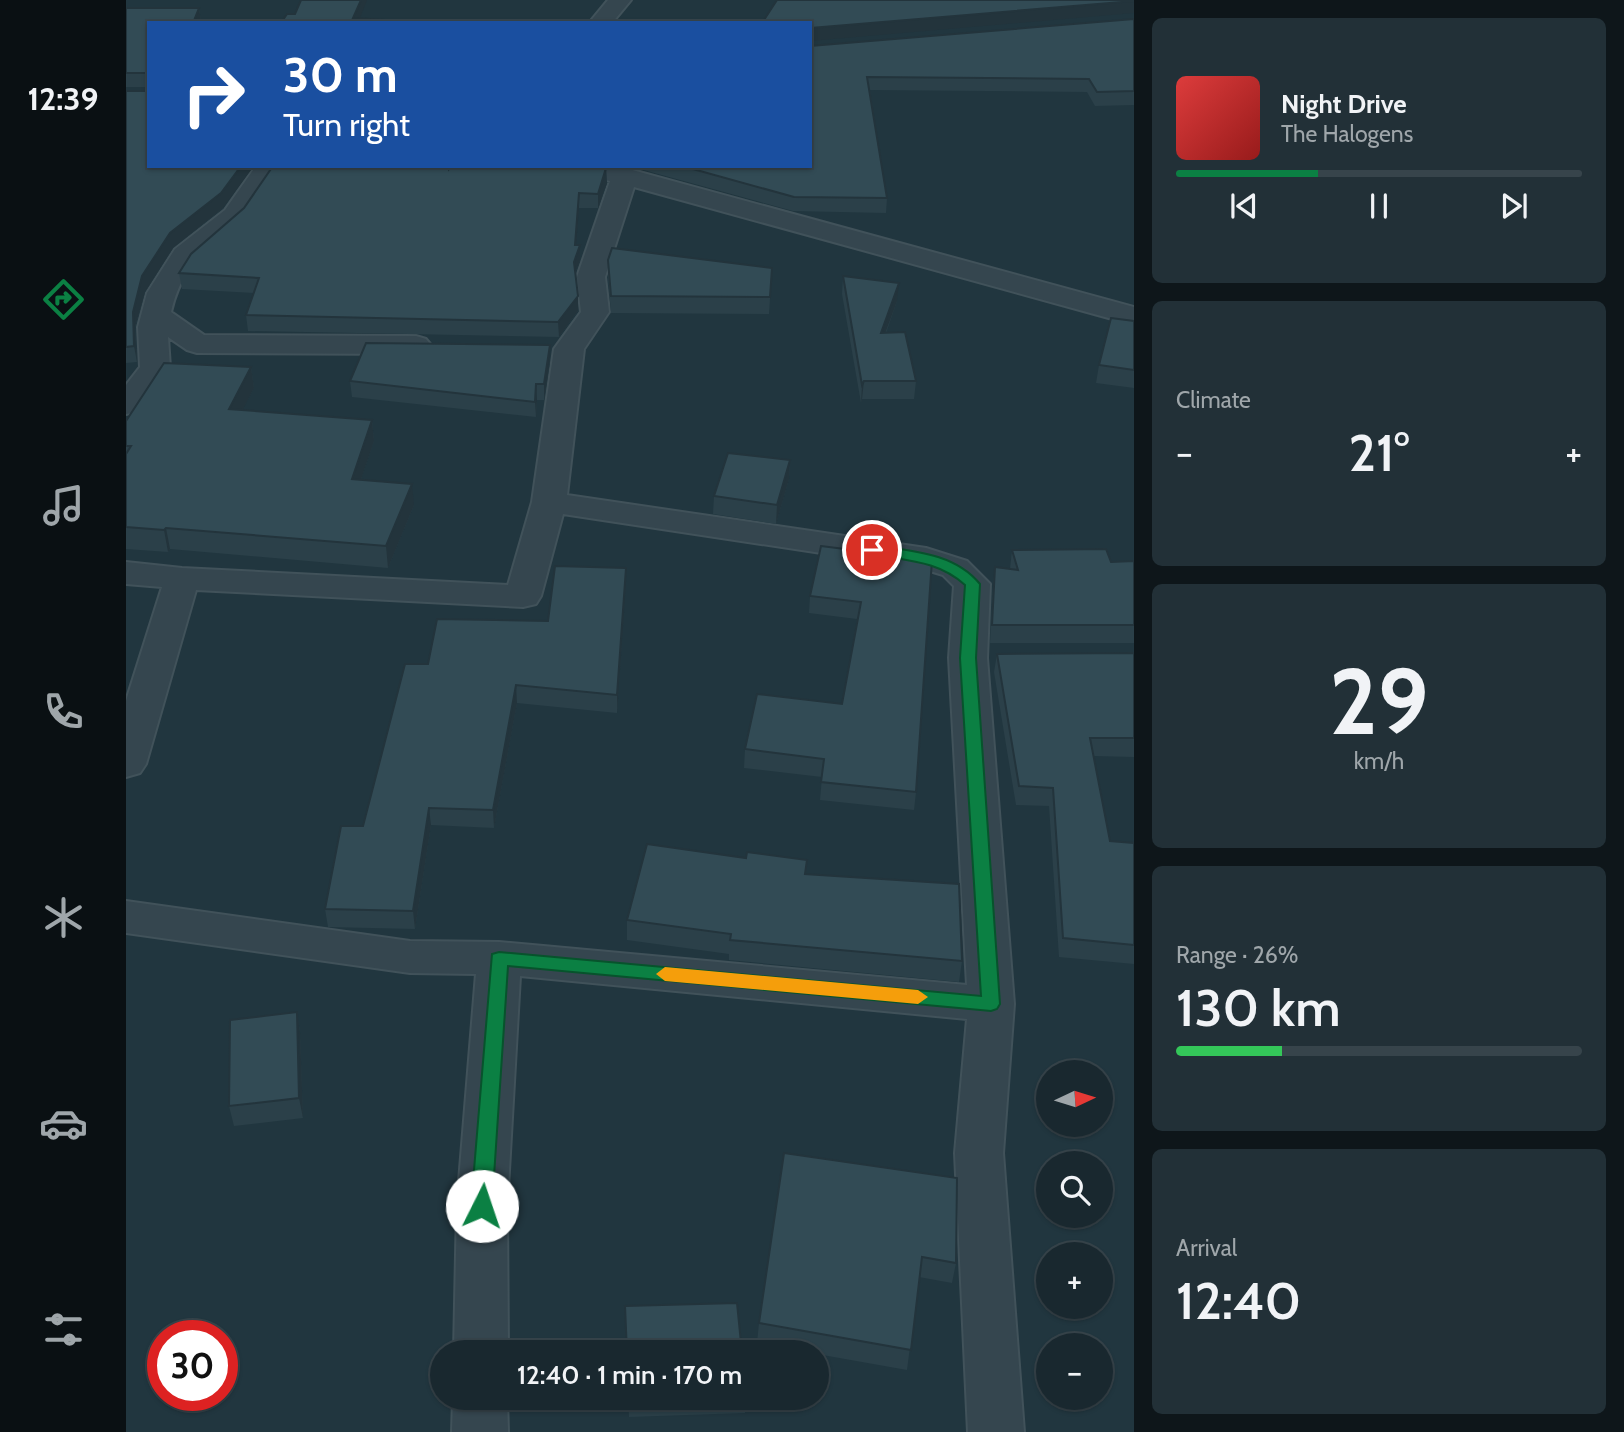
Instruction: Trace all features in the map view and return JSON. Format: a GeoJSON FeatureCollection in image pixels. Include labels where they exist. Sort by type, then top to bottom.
{"type":"FeatureCollection","features":[{"type":"Feature","properties":{"kind":"street"},"geometry":{"type":"LineString","coordinates":[[602,21],[620,0]]}},
{"type":"Feature","properties":{"kind":"street"},"geometry":{"type":"LineString","coordinates":[[126,405],[155,368],[153,327],[161,293],[185,255],[234,216],[268,168]]}},
{"type":"Feature","properties":{"kind":"street"},"geometry":{"type":"LineString","coordinates":[[583,168],[625,176],[1134,316]]}},
{"type":"Feature","properties":{"kind":"street"},"geometry":{"type":"LineString","coordinates":[[126,573],[182,579],[523,596],[549,502],[555,348],[595,312],[591,277],[625,176]]}},
{"type":"Feature","properties":{"kind":"street"},"geometry":{"type":"LineString","coordinates":[[156,314],[197,344],[443,346]]}},
{"type":"Feature","properties":{"kind":"street"},"geometry":{"type":"LineString","coordinates":[[549,502],[926,558],[955,568],[972,584],[982,658],[991,1004],[979,1153],[996,1432]]}},
{"type":"Feature","properties":{"kind":"street"},"geometry":{"type":"LineString","coordinates":[[126,764],[182,579]]}},
{"type":"Feature","properties":{"kind":"street"},"geometry":{"type":"LineString","coordinates":[[126,917],[410,957],[499,958],[991,1004]]}},
{"type":"Feature","properties":{"kind":"street"},"geometry":{"type":"LineString","coordinates":[[481,1340],[482,1206],[499,958]]}},
{"type":"Feature","properties":{"kind":"street"},"geometry":{"type":"LineString","coordinates":[[480,1410],[480,1432]]}},
{"type":"Feature","properties":{"kind":"building"},"geometry":{"type":"Polygon","coordinates":[[[301,0],[361,0],[353,18],[401,21],[282,21],[287,14],[295,14],[301,0]]]}},
{"type":"Feature","properties":{"kind":"building"},"geometry":{"type":"Polygon","coordinates":[[[777,0],[1134,0],[812,28],[812,21],[763,21],[777,0]]]}},
{"type":"Feature","properties":{"kind":"building"},"geometry":{"type":"Polygon","coordinates":[[[126,8],[199,8],[194,21],[147,21],[147,73],[126,73],[126,8]]]}},
{"type":"Feature","properties":{"kind":"building"},"geometry":{"type":"Polygon","coordinates":[[[1134,19],[1134,91],[1097,92],[1089,79],[867,77],[887,198],[794,197],[689,168],[812,168],[812,46],[1134,19]]]}},
{"type":"Feature","properties":{"kind":"building"},"geometry":{"type":"Polygon","coordinates":[[[126,91],[147,91],[147,168],[240,168],[221,193],[170,233],[142,276],[133,312],[134,346],[126,347],[126,91]]]}},
{"type":"Feature","properties":{"kind":"building"},"geometry":{"type":"Polygon","coordinates":[[[272,168],[606,168],[598,194],[579,193],[575,245],[580,245],[574,262],[578,296],[558,322],[246,315],[259,278],[179,273],[191,254],[244,208],[272,168]]]}},
{"type":"Feature","properties":{"kind":"building"},"geometry":{"type":"Polygon","coordinates":[[[612,248],[772,268],[770,297],[611,296],[608,260],[612,248]]]}},
{"type":"Feature","properties":{"kind":"building"},"geometry":{"type":"Polygon","coordinates":[[[843,276],[899,283],[881,333],[905,332],[916,381],[864,381],[862,385],[843,276]]]}},
{"type":"Feature","properties":{"kind":"building"},"geometry":{"type":"Polygon","coordinates":[[[1111,318],[1134,321],[1134,370],[1099,365],[1111,318]]]}},
{"type":"Feature","properties":{"kind":"building"},"geometry":{"type":"Polygon","coordinates":[[[366,343],[550,345],[544,384],[536,384],[535,402],[350,381],[366,343]]]}},
{"type":"Feature","properties":{"kind":"building"},"geometry":{"type":"Polygon","coordinates":[[[164,363],[251,367],[229,409],[372,420],[352,479],[412,484],[386,546],[126,527],[126,454],[131,446],[126,446],[126,421],[164,363]]]}},
{"type":"Feature","properties":{"kind":"building"},"geometry":{"type":"Polygon","coordinates":[[[728,453],[790,460],[777,505],[714,496],[728,453]]]}},
{"type":"Feature","properties":{"kind":"building"},"geometry":{"type":"Polygon","coordinates":[[[821,546],[932,560],[916,792],[821,782],[824,759],[745,749],[757,694],[842,704],[861,602],[810,596],[821,546]]]}},
{"type":"Feature","properties":{"kind":"building"},"geometry":{"type":"Polygon","coordinates":[[[1106,549],[1111,562],[1134,561],[1134,625],[992,625],[995,567],[1018,570],[1012,550],[1106,549]]]}},
{"type":"Feature","properties":{"kind":"building"},"geometry":{"type":"Polygon","coordinates":[[[555,566],[626,568],[617,695],[516,685],[493,810],[429,808],[413,911],[325,909],[341,826],[363,826],[405,664],[428,664],[437,619],[548,621],[555,566]]]}},
{"type":"Feature","properties":{"kind":"building"},"geometry":{"type":"Polygon","coordinates":[[[1134,653],[1134,738],[1090,738],[1110,841],[1134,843],[1134,945],[1063,938],[1053,788],[1019,786],[997,654],[1134,653]]]}},
{"type":"Feature","properties":{"kind":"building"},"geometry":{"type":"Polygon","coordinates":[[[647,844],[746,858],[747,852],[807,860],[805,874],[959,884],[962,961],[730,940],[731,934],[627,920],[647,844]]]}},
{"type":"Feature","properties":{"kind":"building"},"geometry":{"type":"Polygon","coordinates":[[[297,1012],[299,1098],[229,1106],[230,1020],[297,1012]]]}},
{"type":"Feature","properties":{"kind":"building"},"geometry":{"type":"Polygon","coordinates":[[[784,1153],[957,1178],[956,1263],[922,1257],[911,1350],[759,1323],[784,1153]]]}},
{"type":"Feature","properties":{"kind":"building"},"geometry":{"type":"Polygon","coordinates":[[[737,1303],[741,1340],[626,1340],[625,1306],[737,1303]]]}},
{"type":"Feature","properties":{"kind":"slow traffic"},"geometry":{"type":"LineString","coordinates":[[665,974],[918,997]]}},
{"type":"Feature","properties":{"kind":"route"},"geometry":{"type":"LineString","coordinates":[[482,1206],[499,958],[991,1004],[968,658],[972,584],[955,568],[926,558],[872,550]]}}]}
